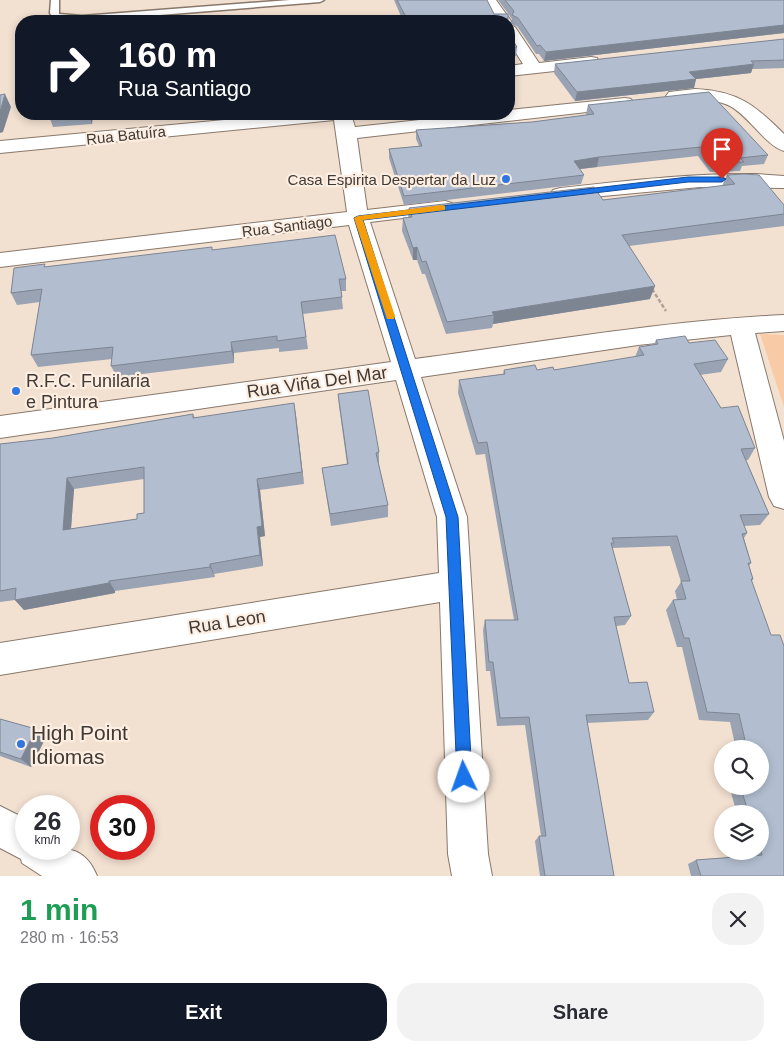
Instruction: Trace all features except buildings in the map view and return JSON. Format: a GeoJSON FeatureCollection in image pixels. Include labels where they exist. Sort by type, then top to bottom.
{"type":"FeatureCollection","features":[{"type":"Feature","properties":{"kind":"street"},"geometry":{"type":"LineString","coordinates":[[489,0],[499,15]]}},
{"type":"Feature","properties":{"kind":"street"},"geometry":{"type":"LineString","coordinates":[[515,39],[534,68]]}},
{"type":"Feature","properties":{"kind":"street"},"geometry":{"type":"LineString","coordinates":[[515,70],[611,60]]}},
{"type":"Feature","properties":{"kind":"street"},"geometry":{"type":"LineString","coordinates":[[515,114],[704,94],[729,98],[750,111],[784,145]]}},
{"type":"Feature","properties":{"kind":"street","name":"Rua Batuíra"},"geometry":{"type":"LineString","coordinates":[[0,147],[280,120]]}},
{"type":"Feature","properties":{"kind":"street"},"geometry":{"type":"LineString","coordinates":[[344,120],[348,133],[352,189],[358,218],[452,517],[468,854],[472,876]]}},
{"type":"Feature","properties":{"kind":"street"},"geometry":{"type":"LineString","coordinates":[[348,133],[464,120]]}},
{"type":"Feature","properties":{"kind":"street"},"geometry":{"type":"LineString","coordinates":[[544,196],[688,180],[739,179],[784,182]]}},
{"type":"Feature","properties":{"kind":"street","name":"Rua Santiago"},"geometry":{"type":"LineString","coordinates":[[0,260],[467,205]]}},
{"type":"Feature","properties":{"kind":"street","name":"Rua Viña Del Mar"},"geometry":{"type":"LineString","coordinates":[[0,427],[679,332],[741,324],[784,323]]}},
{"type":"Feature","properties":{"kind":"street"},"geometry":{"type":"LineString","coordinates":[[741,324],[784,498]]}},
{"type":"Feature","properties":{"kind":"street","name":"Rua Leon"},"geometry":{"type":"LineString","coordinates":[[0,660],[455,585]]}},
{"type":"Feature","properties":{"kind":"street"},"geometry":{"type":"LineString","coordinates":[[0,825],[15,835]]}},
{"type":"Feature","properties":{"kind":"street"},"geometry":{"type":"LineString","coordinates":[[53,860],[77,876]]}},
{"type":"Feature","properties":{"kind":"lane"},"geometry":{"type":"LineString","coordinates":[[55,0],[55,15]]}},
{"type":"Feature","properties":{"kind":"lane"},"geometry":{"type":"LineString","coordinates":[[132,15],[320,0]]}},
{"type":"Feature","properties":{"kind":"path"},"geometry":{"type":"LineString","coordinates":[[648,282],[679,332]]}},
{"type":"Feature","properties":{"kind":"shaded area"},"geometry":{"type":"Polygon","coordinates":[[[760,334],[784,335],[784,407],[760,334]]]}},
{"type":"Feature","properties":{"kind":"slow traffic"},"geometry":{"type":"LineString","coordinates":[[390,316],[358,218],[442,208]]}},
{"type":"Feature","properties":{"kind":"place","name":"Casa Espirita Despertar da Luz"},"geometry":{"type":"Point","coordinates":[506,179]}},
{"type":"Feature","properties":{"kind":"place","name":"R.F.C. Funilaria e Pintura"},"geometry":{"type":"Point","coordinates":[16,391]}},
{"type":"Feature","properties":{"kind":"place","name":"High Point Idiomas"},"geometry":{"type":"Point","coordinates":[21,744]}},
{"type":"Feature","properties":{"kind":"route"},"geometry":{"type":"LineString","coordinates":[[464,777],[452,517],[358,218],[688,180],[722,179]]}}]}
